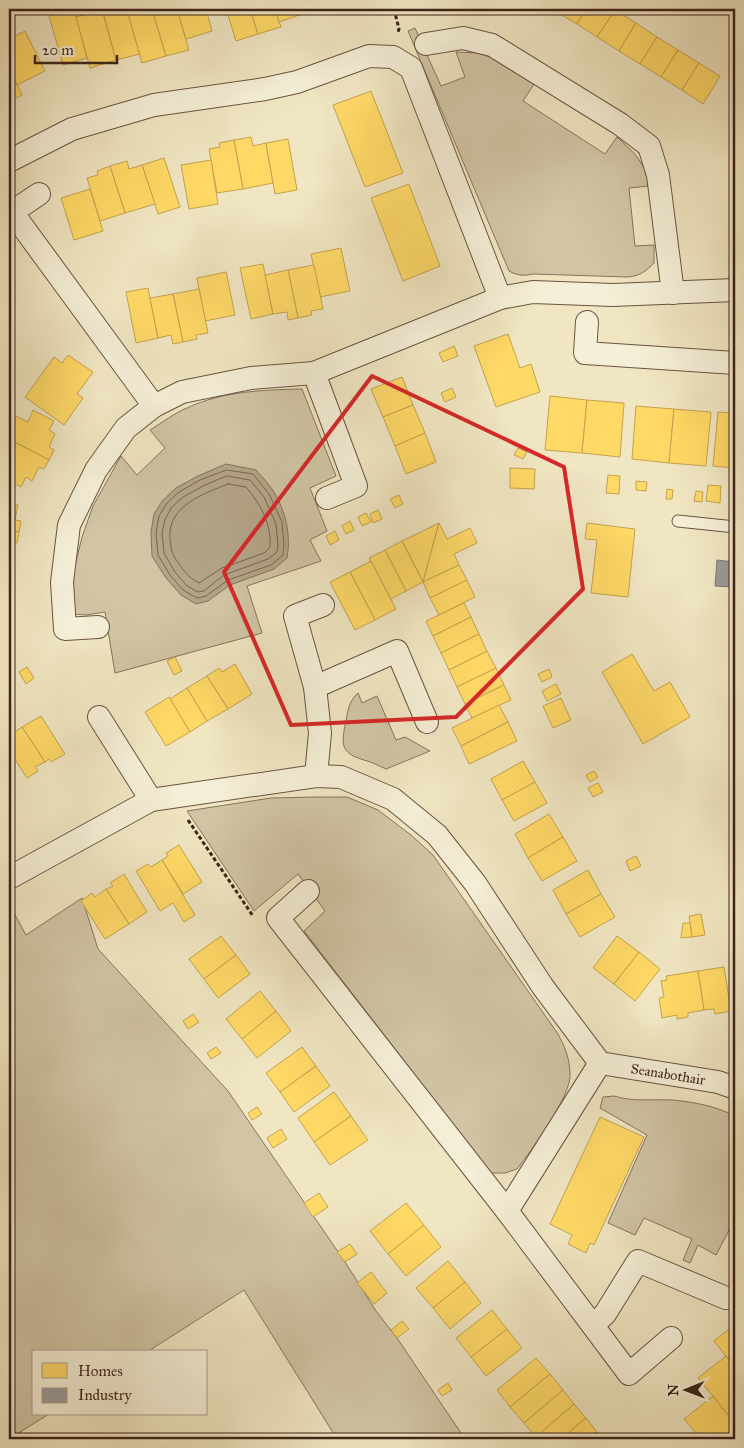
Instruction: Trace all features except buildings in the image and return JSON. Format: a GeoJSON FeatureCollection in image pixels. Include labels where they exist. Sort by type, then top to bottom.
{"type":"FeatureCollection","features":[{"type":"Feature","properties":{"kind":"street"},"geometry":{"type":"LineString","coordinates":[[426,44],[463,38],[492,45],[620,124],[649,146],[658,175],[673,293]]}},
{"type":"Feature","properties":{"kind":"street"},"geometry":{"type":"LineString","coordinates":[[9,161],[72,129],[154,105],[265,89],[297,82],[369,56],[393,57],[411,68],[500,298]]}},
{"type":"Feature","properties":{"kind":"street"},"geometry":{"type":"LineString","coordinates":[[39,194],[10,214],[154,406]]}},
{"type":"Feature","properties":{"kind":"street"},"geometry":{"type":"LineString","coordinates":[[98,627],[65,628],[62,582],[69,525],[96,470],[126,428],[154,406],[182,392],[251,378],[314,373],[500,298],[534,292],[613,295],[735,290]]}},
{"type":"Feature","properties":{"kind":"street"},"geometry":{"type":"LineString","coordinates":[[587,322],[586,354],[735,363]]}},
{"type":"Feature","properties":{"kind":"street"},"geometry":{"type":"LineString","coordinates":[[314,373],[356,486],[327,498]]}},
{"type":"Feature","properties":{"kind":"street"},"geometry":{"type":"LineString","coordinates":[[316,776],[320,733],[315,687],[295,616],[323,605]]}},
{"type":"Feature","properties":{"kind":"street"},"geometry":{"type":"LineString","coordinates":[[315,687],[397,651],[427,722]]}},
{"type":"Feature","properties":{"kind":"street"},"geometry":{"type":"LineString","coordinates":[[99,717],[161,798]]}},
{"type":"Feature","properties":{"kind":"street"},"geometry":{"type":"LineString","coordinates":[[9,878],[161,798],[316,776],[341,777],[393,799],[437,835],[476,883],[543,987],[600,1063],[507,1210]]}},
{"type":"Feature","properties":{"kind":"street"},"geometry":{"type":"LineString","coordinates":[[308,891],[278,918],[507,1210],[629,1374],[671,1338]]}},
{"type":"Feature","properties":{"kind":"street","name":"Seanabothair"},"geometry":{"type":"LineString","coordinates":[[600,1063],[718,1082],[735,1088]]}},
{"type":"Feature","properties":{"kind":"street"},"geometry":{"type":"LineString","coordinates":[[593,1325],[606,1314],[638,1261],[726,1298]]}},
{"type":"Feature","properties":{"kind":"lane"},"geometry":{"type":"LineString","coordinates":[[678,521],[735,527]]}},
{"type":"Feature","properties":{"kind":"path"},"geometry":{"type":"LineString","coordinates":[[161,798],[254,917],[278,918]]}},
{"type":"Feature","properties":{"kind":"highlighted area"},"geometry":{"type":"Polygon","coordinates":[[[372,376],[564,467],[583,589],[456,717],[291,725],[224,572],[372,376]]]}},
{"type":"Feature","properties":{"kind":"shaded area"},"geometry":{"type":"Polygon","coordinates":[[[415,28],[441,86],[465,77],[456,52],[477,53],[490,57],[534,84],[523,101],[605,154],[617,137],[638,158],[645,170],[649,186],[629,188],[635,246],[654,245],[654,263],[642,273],[628,277],[521,275],[509,271],[408,31],[415,28]]]}},
{"type":"Feature","properties":{"kind":"shaded area"},"geometry":{"type":"Polygon","coordinates":[[[302,389],[336,476],[310,488],[327,531],[310,540],[321,561],[247,586],[262,633],[115,673],[105,612],[86,615],[74,614],[72,594],[73,574],[82,537],[93,506],[121,456],[137,475],[165,448],[150,430],[177,413],[201,402],[243,392],[302,389]]]}},
{"type":"Feature","properties":{"kind":"shaded area"},"geometry":{"type":"Polygon","coordinates":[[[358,693],[362,703],[377,696],[396,740],[405,737],[430,751],[386,769],[346,751],[343,736],[347,713],[349,706],[358,693]]]}},
{"type":"Feature","properties":{"kind":"shaded area"},"geometry":{"type":"Polygon","coordinates":[[[347,797],[378,810],[411,835],[433,855],[558,1034],[568,1058],[570,1069],[569,1084],[549,1123],[517,1169],[505,1173],[491,1173],[304,931],[325,911],[298,874],[254,911],[187,811],[271,798],[347,797]]]}},
{"type":"Feature","properties":{"kind":"shaded area"},"geometry":{"type":"Polygon","coordinates":[[[82,898],[98,949],[228,1091],[345,1262],[376,1311],[397,1338],[465,1439],[337,1439],[244,1290],[150,1350],[32,1350],[32,1416],[46,1416],[9,1439],[9,904],[26,935],[82,898]]]}},
{"type":"Feature","properties":{"kind":"shaded area"},"geometry":{"type":"Polygon","coordinates":[[[614,1096],[635,1100],[688,1102],[712,1107],[735,1116],[735,1219],[716,1255],[698,1245],[690,1263],[683,1260],[692,1239],[644,1218],[635,1235],[608,1223],[647,1135],[600,1108],[603,1097],[614,1096]]]}},
{"type":"Feature","properties":{"kind":"water"},"geometry":{"type":"Polygon","coordinates":[[[226,464],[256,470],[274,492],[282,508],[288,532],[287,558],[274,569],[230,585],[208,601],[196,604],[181,595],[166,578],[152,556],[151,532],[154,514],[163,500],[176,488],[226,464]]]}}]}
